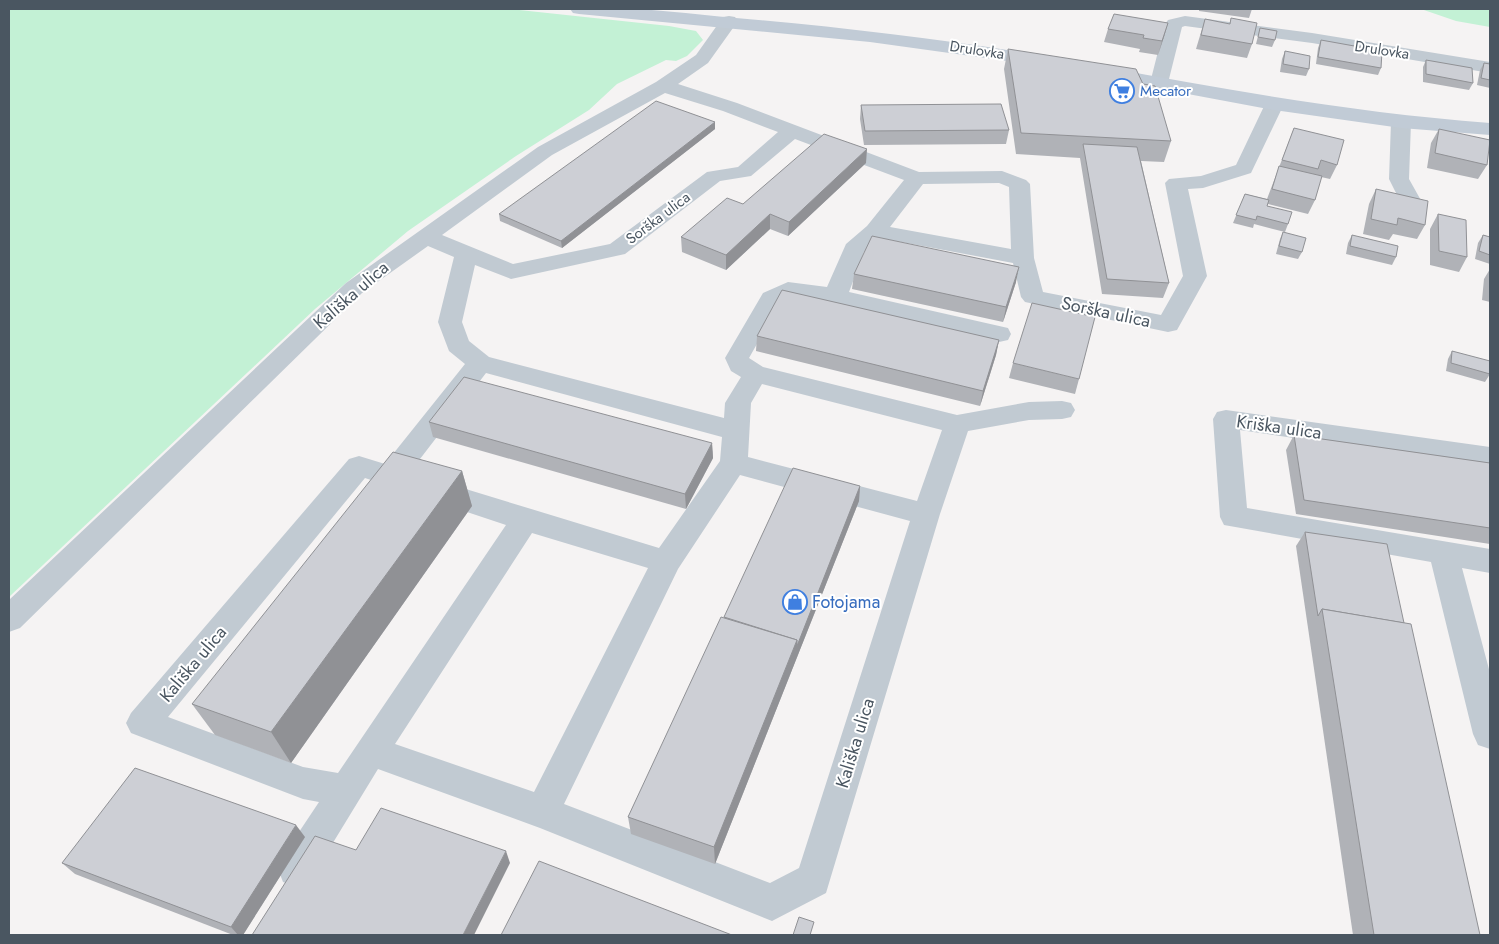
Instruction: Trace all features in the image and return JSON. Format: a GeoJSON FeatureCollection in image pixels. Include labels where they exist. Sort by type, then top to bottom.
{"type":"FeatureCollection","features":[{"type":"Feature","properties":{"kind":"street","name":"Drulovka"},"geometry":{"type":"LineString","coordinates":[[579,9],[729,21],[946,45],[1065,66]]}},
{"type":"Feature","properties":{"kind":"street","name":"Kališka ulica"},"geometry":{"type":"LineString","coordinates":[[9,619],[199,439],[354,288],[545,151],[663,86],[702,59],[729,21]]}},
{"type":"Feature","properties":{"kind":"street","name":"Drulovka"},"geometry":{"type":"LineString","coordinates":[[1160,83],[1174,24],[1185,21],[1312,38],[1490,68]]}},
{"type":"Feature","properties":{"kind":"street"},"geometry":{"type":"LineString","coordinates":[[1083,69],[1274,104],[1401,122],[1490,129]]}},
{"type":"Feature","properties":{"kind":"street","name":"Sorška ulica"},"geometry":{"type":"LineString","coordinates":[[663,86],[792,131],[917,178],[1002,177],[1019,184],[1023,258],[1033,297],[1168,324],[1195,276],[1176,183],[1203,182],[1244,170],[1274,104]]}},
{"type":"Feature","properties":{"kind":"street"},"geometry":{"type":"LineString","coordinates":[[1401,122],[1399,179],[1412,204]]}},
{"type":"Feature","properties":{"kind":"street","name":"Sorška ulica"},"geometry":{"type":"LineString","coordinates":[[424,236],[511,272],[617,249],[714,176],[744,172],[792,131]]}},
{"type":"Feature","properties":{"kind":"street"},"geometry":{"type":"LineString","coordinates":[[835,296],[854,249],[875,231],[917,178]]}},
{"type":"Feature","properties":{"kind":"street"},"geometry":{"type":"LineString","coordinates":[[875,231],[1023,258]]}},
{"type":"Feature","properties":{"kind":"street"},"geometry":{"type":"LineString","coordinates":[[466,253],[450,322],[458,345],[480,363],[736,431]]}},
{"type":"Feature","properties":{"kind":"street"},"geometry":{"type":"LineString","coordinates":[[999,334],[835,296],[788,289],[771,298],[737,358],[740,365],[754,374],[957,424],[1029,411],[1062,410]]}},
{"type":"Feature","properties":{"kind":"street"},"geometry":{"type":"LineString","coordinates":[[392,475],[480,363]]}},
{"type":"Feature","properties":{"kind":"street"},"geometry":{"type":"LineString","coordinates":[[542,812],[666,562],[734,464],[738,404],[754,374]]}},
{"type":"Feature","properties":{"kind":"street","name":"Kriška ulica"},"geometry":{"type":"LineString","coordinates":[[1490,457],[1226,419],[1234,518],[1490,562]]}},
{"type":"Feature","properties":{"kind":"street","name":"Kališka ulica"},"geometry":{"type":"LineString","coordinates":[[371,751],[542,812],[772,902],[813,880],[926,514],[957,424]]}},
{"type":"Feature","properties":{"kind":"street"},"geometry":{"type":"LineString","coordinates":[[734,464],[926,514]]}},
{"type":"Feature","properties":{"kind":"street","name":"Kališka ulica"},"geometry":{"type":"LineString","coordinates":[[346,790],[303,783],[143,724],[359,466],[392,475],[525,520],[666,562]]}},
{"type":"Feature","properties":{"kind":"street"},"geometry":{"type":"LineString","coordinates":[[280,895],[371,751],[525,520]]}},
{"type":"Feature","properties":{"kind":"street"},"geometry":{"type":"LineString","coordinates":[[1443,553],[1490,734]]}},
{"type":"Feature","properties":{"kind":"green space"},"geometry":{"type":"Polygon","coordinates":[[[9,9],[510,9],[669,26],[696,31],[703,40],[687,56],[676,61],[666,60],[617,84],[589,110],[516,156],[408,231],[315,309],[9,597],[9,9]]]}},
{"type":"Feature","properties":{"kind":"green space"},"geometry":{"type":"Polygon","coordinates":[[[1421,9],[1490,9],[1490,27],[1456,21],[1421,9]]]}},
{"type":"Feature","properties":{"kind":"building"},"geometry":{"type":"Polygon","coordinates":[[[1114,14],[1168,23],[1162,41],[1143,38],[1144,35],[1108,29],[1114,14]]]}},
{"type":"Feature","properties":{"kind":"building"},"geometry":{"type":"Polygon","coordinates":[[[1231,18],[1257,23],[1252,44],[1201,35],[1205,19],[1230,24],[1231,18]]]}},
{"type":"Feature","properties":{"kind":"building"},"geometry":{"type":"Polygon","coordinates":[[[1260,28],[1277,31],[1275,40],[1258,37],[1260,28]]]}},
{"type":"Feature","properties":{"kind":"building"},"geometry":{"type":"Polygon","coordinates":[[[1321,40],[1382,51],[1381,68],[1318,57],[1321,40]]]}},
{"type":"Feature","properties":{"kind":"building"},"geometry":{"type":"Polygon","coordinates":[[[1008,49],[1136,69],[1143,84],[1155,86],[1171,141],[1021,133],[1008,49]]]}},
{"type":"Feature","properties":{"kind":"building"},"geometry":{"type":"Polygon","coordinates":[[[1285,51],[1310,56],[1309,69],[1283,64],[1285,51]]]}},
{"type":"Feature","properties":{"kind":"building"},"geometry":{"type":"Polygon","coordinates":[[[1426,60],[1472,68],[1473,83],[1426,74],[1426,60]]]}},
{"type":"Feature","properties":{"kind":"building"},"geometry":{"type":"Polygon","coordinates":[[[1484,63],[1490,64],[1490,80],[1481,78],[1484,63]]]}},
{"type":"Feature","properties":{"kind":"building"},"geometry":{"type":"Polygon","coordinates":[[[656,101],[715,122],[561,241],[499,214],[656,101]]]}},
{"type":"Feature","properties":{"kind":"building"},"geometry":{"type":"Polygon","coordinates":[[[1001,104],[1009,130],[865,131],[861,105],[1001,104]]]}},
{"type":"Feature","properties":{"kind":"building"},"geometry":{"type":"Polygon","coordinates":[[[1294,128],[1344,140],[1337,165],[1321,160],[1318,169],[1282,160],[1294,128]]]}},
{"type":"Feature","properties":{"kind":"building"},"geometry":{"type":"Polygon","coordinates":[[[1439,129],[1490,140],[1487,165],[1435,153],[1439,129]]]}},
{"type":"Feature","properties":{"kind":"building"},"geometry":{"type":"Polygon","coordinates":[[[824,134],[867,149],[789,222],[770,214],[726,255],[681,237],[727,198],[743,204],[824,134]]]}},
{"type":"Feature","properties":{"kind":"building"},"geometry":{"type":"Polygon","coordinates":[[[1083,144],[1137,147],[1169,283],[1107,279],[1083,144]]]}},
{"type":"Feature","properties":{"kind":"building"},"geometry":{"type":"Polygon","coordinates":[[[1279,166],[1322,176],[1315,200],[1272,189],[1279,166]]]}},
{"type":"Feature","properties":{"kind":"building"},"geometry":{"type":"Polygon","coordinates":[[[1376,189],[1428,201],[1425,225],[1398,218],[1397,225],[1371,219],[1376,189]]]}},
{"type":"Feature","properties":{"kind":"building"},"geometry":{"type":"Polygon","coordinates":[[[1245,194],[1269,200],[1267,206],[1292,212],[1288,224],[1257,216],[1256,220],[1236,215],[1245,194]]]}},
{"type":"Feature","properties":{"kind":"building"},"geometry":{"type":"Polygon","coordinates":[[[1438,214],[1466,220],[1467,257],[1439,251],[1438,214]]]}},
{"type":"Feature","properties":{"kind":"building"},"geometry":{"type":"Polygon","coordinates":[[[1283,232],[1306,238],[1302,252],[1279,246],[1283,232]]]}},
{"type":"Feature","properties":{"kind":"building"},"geometry":{"type":"Polygon","coordinates":[[[1352,235],[1398,246],[1396,257],[1350,246],[1352,235]]]}},
{"type":"Feature","properties":{"kind":"building"},"geometry":{"type":"Polygon","coordinates":[[[1483,235],[1490,237],[1490,255],[1479,251],[1483,235]]]}},
{"type":"Feature","properties":{"kind":"building"},"geometry":{"type":"Polygon","coordinates":[[[872,236],[1019,267],[1006,307],[854,274],[872,236]]]}},
{"type":"Feature","properties":{"kind":"building"},"geometry":{"type":"Polygon","coordinates":[[[782,290],[999,340],[983,391],[757,336],[782,290]]]}},
{"type":"Feature","properties":{"kind":"building"},"geometry":{"type":"Polygon","coordinates":[[[1032,303],[1095,317],[1079,379],[1013,363],[1032,303]]]}},
{"type":"Feature","properties":{"kind":"building"},"geometry":{"type":"Polygon","coordinates":[[[1452,351],[1490,361],[1490,374],[1451,363],[1452,351]]]}},
{"type":"Feature","properties":{"kind":"building"},"geometry":{"type":"Polygon","coordinates":[[[464,377],[712,443],[685,494],[429,422],[464,377]]]}},
{"type":"Feature","properties":{"kind":"building"},"geometry":{"type":"Polygon","coordinates":[[[1294,435],[1490,463],[1490,528],[1304,500],[1294,435]]]}},
{"type":"Feature","properties":{"kind":"building"},"geometry":{"type":"Polygon","coordinates":[[[393,452],[462,471],[271,732],[192,704],[393,452]]]}},
{"type":"Feature","properties":{"kind":"building"},"geometry":{"type":"Polygon","coordinates":[[[793,468],[860,486],[797,646],[797,640],[724,617],[793,468]]]}},
{"type":"Feature","properties":{"kind":"building"},"geometry":{"type":"Polygon","coordinates":[[[1305,532],[1387,544],[1404,623],[1322,609],[1318,616],[1305,532]]]}},
{"type":"Feature","properties":{"kind":"building"},"geometry":{"type":"Polygon","coordinates":[[[1322,609],[1411,624],[1480,935],[1374,935],[1322,609]]]}},
{"type":"Feature","properties":{"kind":"building"},"geometry":{"type":"Polygon","coordinates":[[[721,617],[797,640],[714,847],[628,817],[721,617]]]}},
{"type":"Feature","properties":{"kind":"building"},"geometry":{"type":"Polygon","coordinates":[[[135,768],[296,825],[231,927],[62,863],[135,768]]]}},
{"type":"Feature","properties":{"kind":"building"},"geometry":{"type":"Polygon","coordinates":[[[381,808],[506,851],[463,935],[252,935],[315,836],[356,850],[381,808]]]}},
{"type":"Feature","properties":{"kind":"building"},"geometry":{"type":"Polygon","coordinates":[[[539,861],[732,935],[501,935],[539,861]]]}},
{"type":"Feature","properties":{"kind":"building"},"geometry":{"type":"Polygon","coordinates":[[[799,917],[814,922],[810,935],[793,935],[799,917]]]}},
{"type":"Feature","properties":{"kind":"place","name":"Mecator"},"geometry":{"type":"Point","coordinates":[1122,91]}},
{"type":"Feature","properties":{"kind":"place","name":"Fotojama"},"geometry":{"type":"Point","coordinates":[795,602]}}]}
